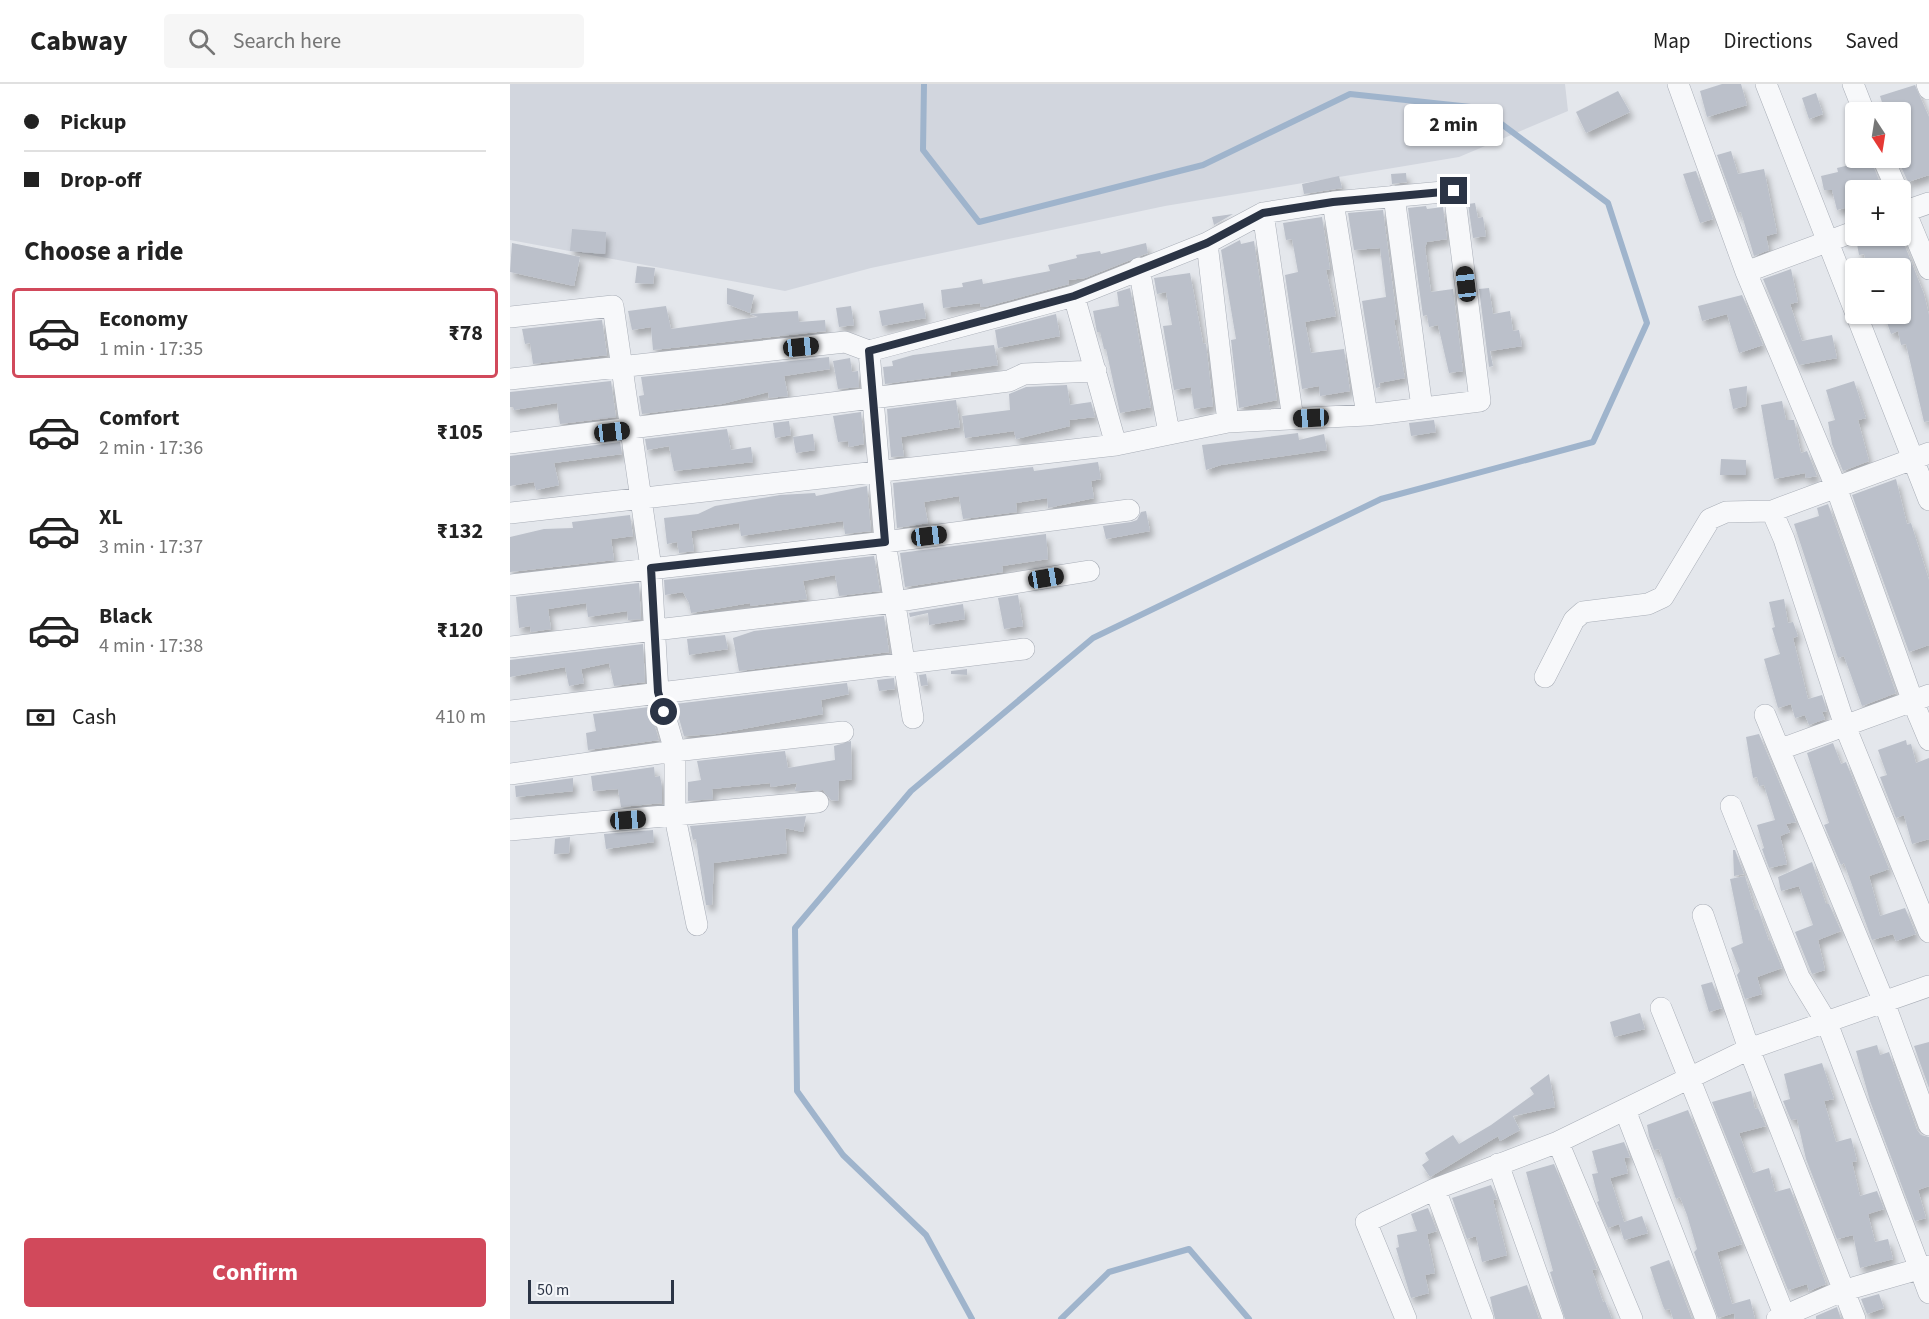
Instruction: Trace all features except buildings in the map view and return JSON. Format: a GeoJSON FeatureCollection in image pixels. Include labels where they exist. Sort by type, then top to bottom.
{"type":"FeatureCollection","features":[{"type":"Feature","properties":{"kind":"street"},"geometry":{"type":"LineString","coordinates":[[1678,84],[1746,272],[1921,698],[1929,740]]}},
{"type":"Feature","properties":{"kind":"street"},"geometry":{"type":"LineString","coordinates":[[1766,84],[1826,242],[1921,457],[1929,500]]}},
{"type":"Feature","properties":{"kind":"street"},"geometry":{"type":"LineString","coordinates":[[1853,84],[1860,102]]}},
{"type":"Feature","properties":{"kind":"street"},"geometry":{"type":"LineString","coordinates":[[1927,84],[1929,89]]}},
{"type":"Feature","properties":{"kind":"street"},"geometry":{"type":"LineString","coordinates":[[510,379],[845,342],[869,351],[1074,296],[1139,268],[1207,243],[1263,213],[1333,202],[1454,191],[1479,401],[1367,415],[1228,422],[1116,445],[510,513]]}},
{"type":"Feature","properties":{"kind":"street"},"geometry":{"type":"LineString","coordinates":[[1394,196],[1422,408]]}},
{"type":"Feature","properties":{"kind":"street"},"geometry":{"type":"LineString","coordinates":[[1333,202],[1367,415]]}},
{"type":"Feature","properties":{"kind":"street"},"geometry":{"type":"LineString","coordinates":[[1911,206],[1929,203]]}},
{"type":"Feature","properties":{"kind":"street"},"geometry":{"type":"LineString","coordinates":[[1263,213],[1293,419]]}},
{"type":"Feature","properties":{"kind":"street"},"geometry":{"type":"LineString","coordinates":[[1911,228],[1929,269]]}},
{"type":"Feature","properties":{"kind":"street"},"geometry":{"type":"LineString","coordinates":[[1746,272],[1845,235]]}},
{"type":"Feature","properties":{"kind":"street"},"geometry":{"type":"LineString","coordinates":[[1207,243],[1228,422]]}},
{"type":"Feature","properties":{"kind":"street"},"geometry":{"type":"LineString","coordinates":[[1139,268],[1169,433]]}},
{"type":"Feature","properties":{"kind":"street"},"geometry":{"type":"LineString","coordinates":[[1074,296],[1116,445]]}},
{"type":"Feature","properties":{"kind":"street"},"geometry":{"type":"LineString","coordinates":[[510,317],[613,306],[651,568],[658,692],[675,751],[675,817],[698,925]]}},
{"type":"Feature","properties":{"kind":"street"},"geometry":{"type":"LineString","coordinates":[[869,351],[877,472],[885,542],[913,718]]}},
{"type":"Feature","properties":{"kind":"street"},"geometry":{"type":"LineString","coordinates":[[510,443],[1009,381],[1024,374],[1096,370]]}},
{"type":"Feature","properties":{"kind":"street"},"geometry":{"type":"LineString","coordinates":[[1545,677],[1574,620],[1583,612],[1648,604],[1663,597],[1710,519],[1726,512],[1772,511],[1921,457]]}},
{"type":"Feature","properties":{"kind":"street"},"geometry":{"type":"LineString","coordinates":[[510,585],[885,542],[1129,510]]}},
{"type":"Feature","properties":{"kind":"street"},"geometry":{"type":"LineString","coordinates":[[1772,511],[1784,539],[1845,726],[1929,932]]}},
{"type":"Feature","properties":{"kind":"street"},"geometry":{"type":"LineString","coordinates":[[510,647],[894,602],[1089,571]]}},
{"type":"Feature","properties":{"kind":"street"},"geometry":{"type":"LineString","coordinates":[[510,711],[1024,649]]}},
{"type":"Feature","properties":{"kind":"street"},"geometry":{"type":"LineString","coordinates":[[1781,749],[1921,698]]}},
{"type":"Feature","properties":{"kind":"street"},"geometry":{"type":"LineString","coordinates":[[1766,714],[1884,1002],[1929,1125]]}},
{"type":"Feature","properties":{"kind":"street"},"geometry":{"type":"LineString","coordinates":[[510,774],[675,751],[843,732]]}},
{"type":"Feature","properties":{"kind":"street"},"geometry":{"type":"LineString","coordinates":[[510,830],[675,817],[818,802]]}},
{"type":"Feature","properties":{"kind":"street"},"geometry":{"type":"LineString","coordinates":[[1731,806],[1799,977],[1827,1023],[1924,1267],[1929,1293]]}},
{"type":"Feature","properties":{"kind":"street"},"geometry":{"type":"LineString","coordinates":[[1703,915],[1749,1049],[1842,1291],[1855,1319]]}},
{"type":"Feature","properties":{"kind":"street"},"geometry":{"type":"LineString","coordinates":[[1406,1319],[1366,1222],[1436,1189],[1558,1142],[1689,1076],[1749,1049],[1929,987]]}},
{"type":"Feature","properties":{"kind":"street"},"geometry":{"type":"LineString","coordinates":[[1661,1008],[1781,1318],[1842,1291],[1924,1267]]}},
{"type":"Feature","properties":{"kind":"street"},"geometry":{"type":"LineString","coordinates":[[1625,1110],[1706,1319]]}},
{"type":"Feature","properties":{"kind":"street"},"geometry":{"type":"LineString","coordinates":[[1558,1142],[1632,1319]]}},
{"type":"Feature","properties":{"kind":"street"},"geometry":{"type":"LineString","coordinates":[[1498,1164],[1553,1319]]}},
{"type":"Feature","properties":{"kind":"street"},"geometry":{"type":"LineString","coordinates":[[1436,1189],[1483,1319]]}},
{"type":"Feature","properties":{"kind":"shaded area"},"geometry":{"type":"Polygon","coordinates":[[[510,84],[1565,84],[1568,111],[1459,157],[1165,206],[871,268],[785,291],[510,240],[510,84]]]}},
{"type":"Feature","properties":{"kind":"waterway"},"geometry":{"type":"LineString","coordinates":[[924,84],[923,150],[979,222],[1203,165],[1350,94],[1480,108],[1608,203],[1647,323],[1593,442],[1381,499],[1093,638],[911,791],[795,928],[797,1091],[843,1155],[926,1235],[972,1319]]}},
{"type":"Feature","properties":{"kind":"waterway"},"geometry":{"type":"LineString","coordinates":[[1061,1319],[1109,1272],[1189,1249],[1249,1319]]}},
{"type":"Feature","properties":{"kind":"route"},"geometry":{"type":"LineString","coordinates":[[664,712],[658,692],[651,568],[885,542],[874,436],[869,351],[1074,296],[1139,268],[1207,243],[1263,213],[1333,202],[1454,191]]}}]}
